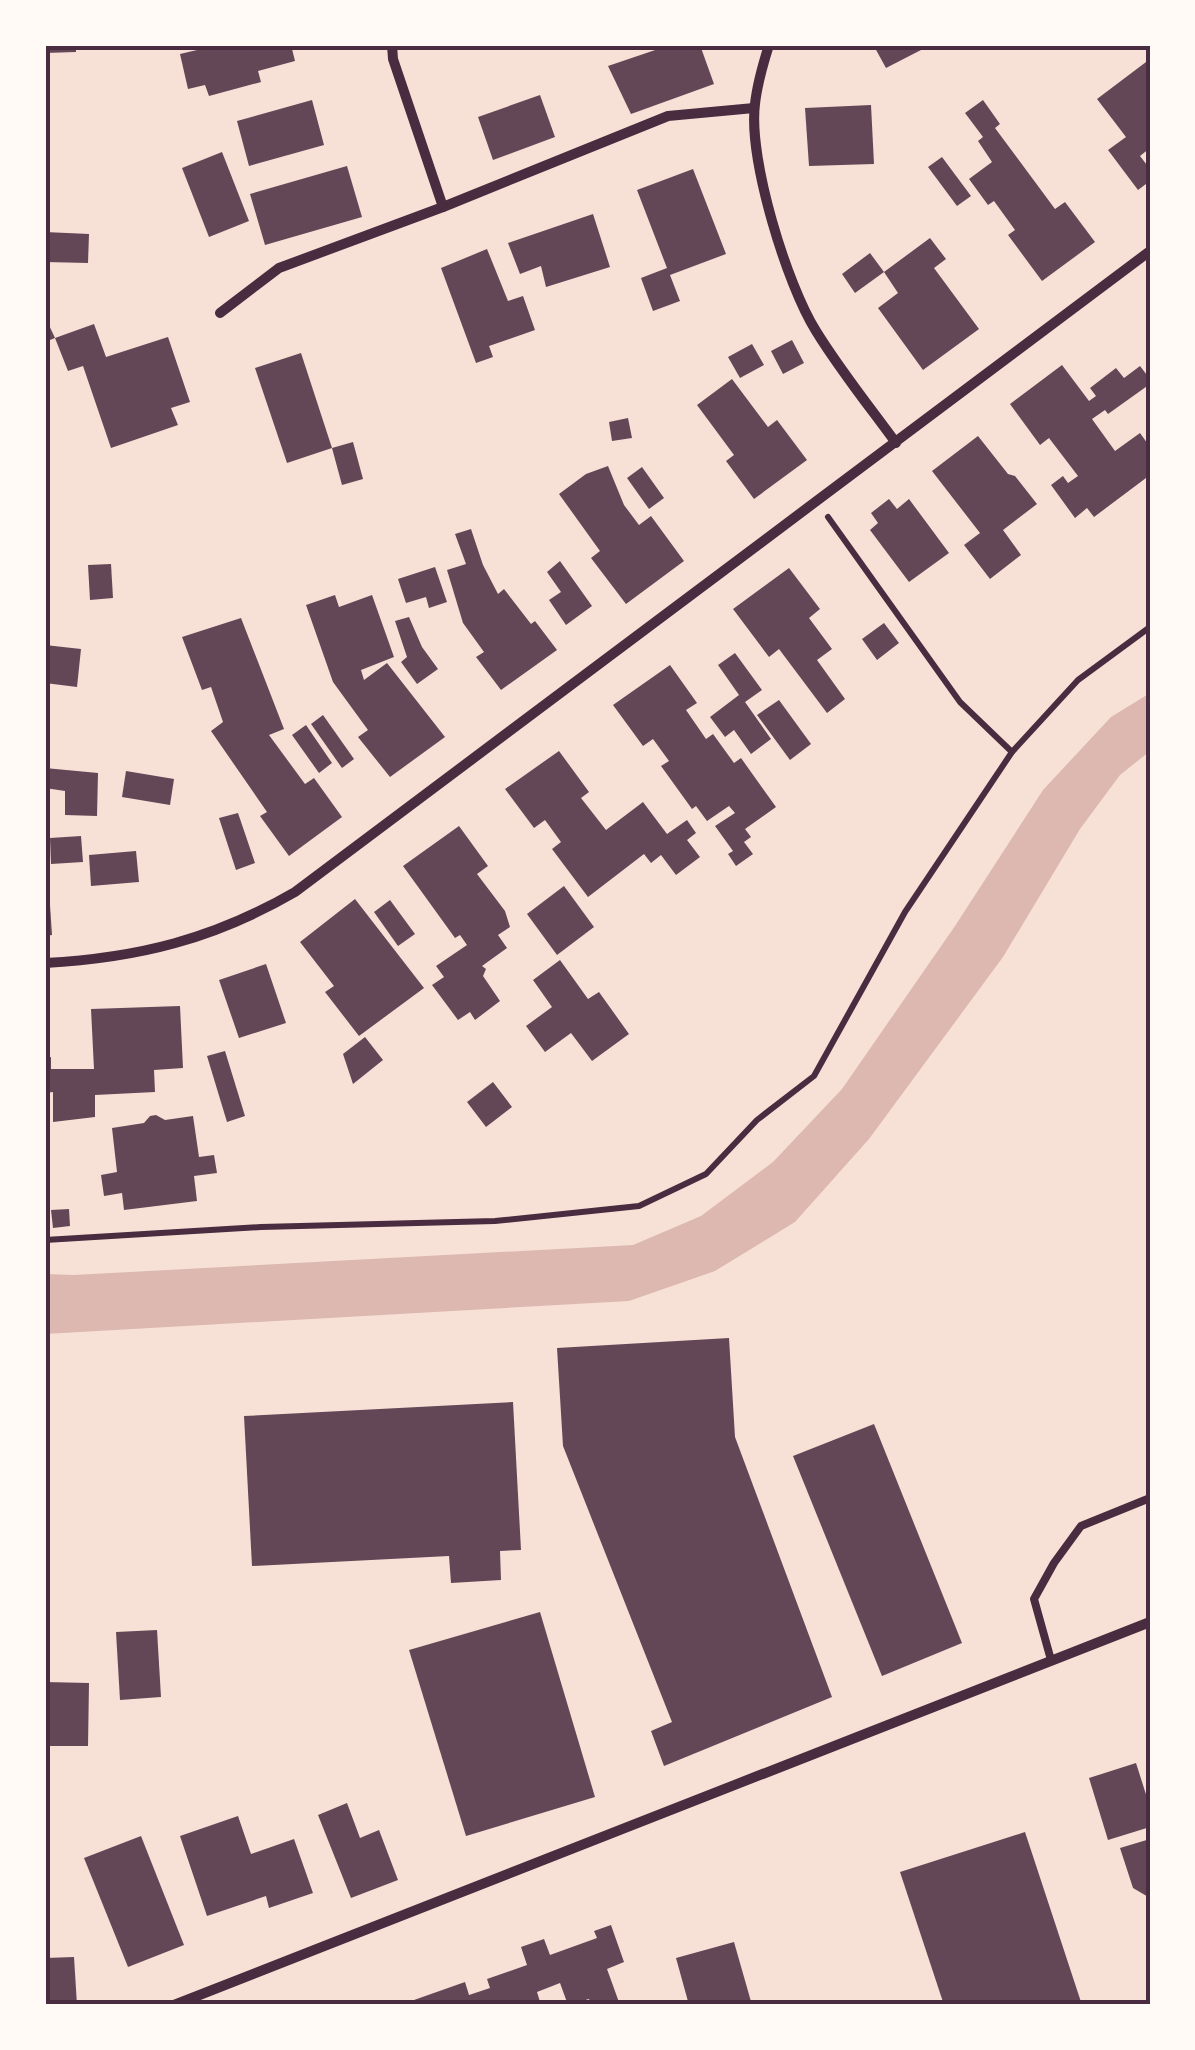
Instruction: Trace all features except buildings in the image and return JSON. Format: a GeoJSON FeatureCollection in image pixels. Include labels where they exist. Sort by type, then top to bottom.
{"type":"FeatureCollection","features":[{"type":"Feature","properties":{"kind":"street"},"geometry":{"type":"LineString","coordinates":[[392,45],[443,207]]}},
{"type":"Feature","properties":{"kind":"street"},"geometry":{"type":"LineString","coordinates":[[769,45],[754,108],[760,164],[781,248],[814,330],[896,443]]}},
{"type":"Feature","properties":{"kind":"street"},"geometry":{"type":"LineString","coordinates":[[220,313],[279,268],[668,116],[754,108]]}},
{"type":"Feature","properties":{"kind":"street"},"geometry":{"type":"LineString","coordinates":[[45,963],[100,960],[169,947],[250,918],[295,892],[1150,252]]}},
{"type":"Feature","properties":{"kind":"street"},"geometry":{"type":"LineString","coordinates":[[174,2005],[1150,1622]]}},
{"type":"Feature","properties":{"kind":"lane"},"geometry":{"type":"LineString","coordinates":[[1052,1660],[1034,1599],[1054,1563],[1081,1526],[1150,1498]]}},
{"type":"Feature","properties":{"kind":"path"},"geometry":{"type":"LineString","coordinates":[[817,502],[960,702],[1012,752]]}},
{"type":"Feature","properties":{"kind":"path"},"geometry":{"type":"LineString","coordinates":[[45,1240],[531,1217],[639,1206],[706,1174],[756,1120],[814,1076],[905,912],[1012,752],[1078,680],[1150,627]]}},
{"type":"Feature","properties":{"kind":"shaded area"},"geometry":{"type":"Polygon","coordinates":[[[1150,693],[1150,751],[1120,775],[1080,829],[1003,957],[869,1139],[795,1222],[715,1271],[629,1301],[45,1334],[45,1274],[633,1245],[701,1216],[773,1162],[842,1089],[1043,790],[1111,717],[1150,693]]]}}]}
